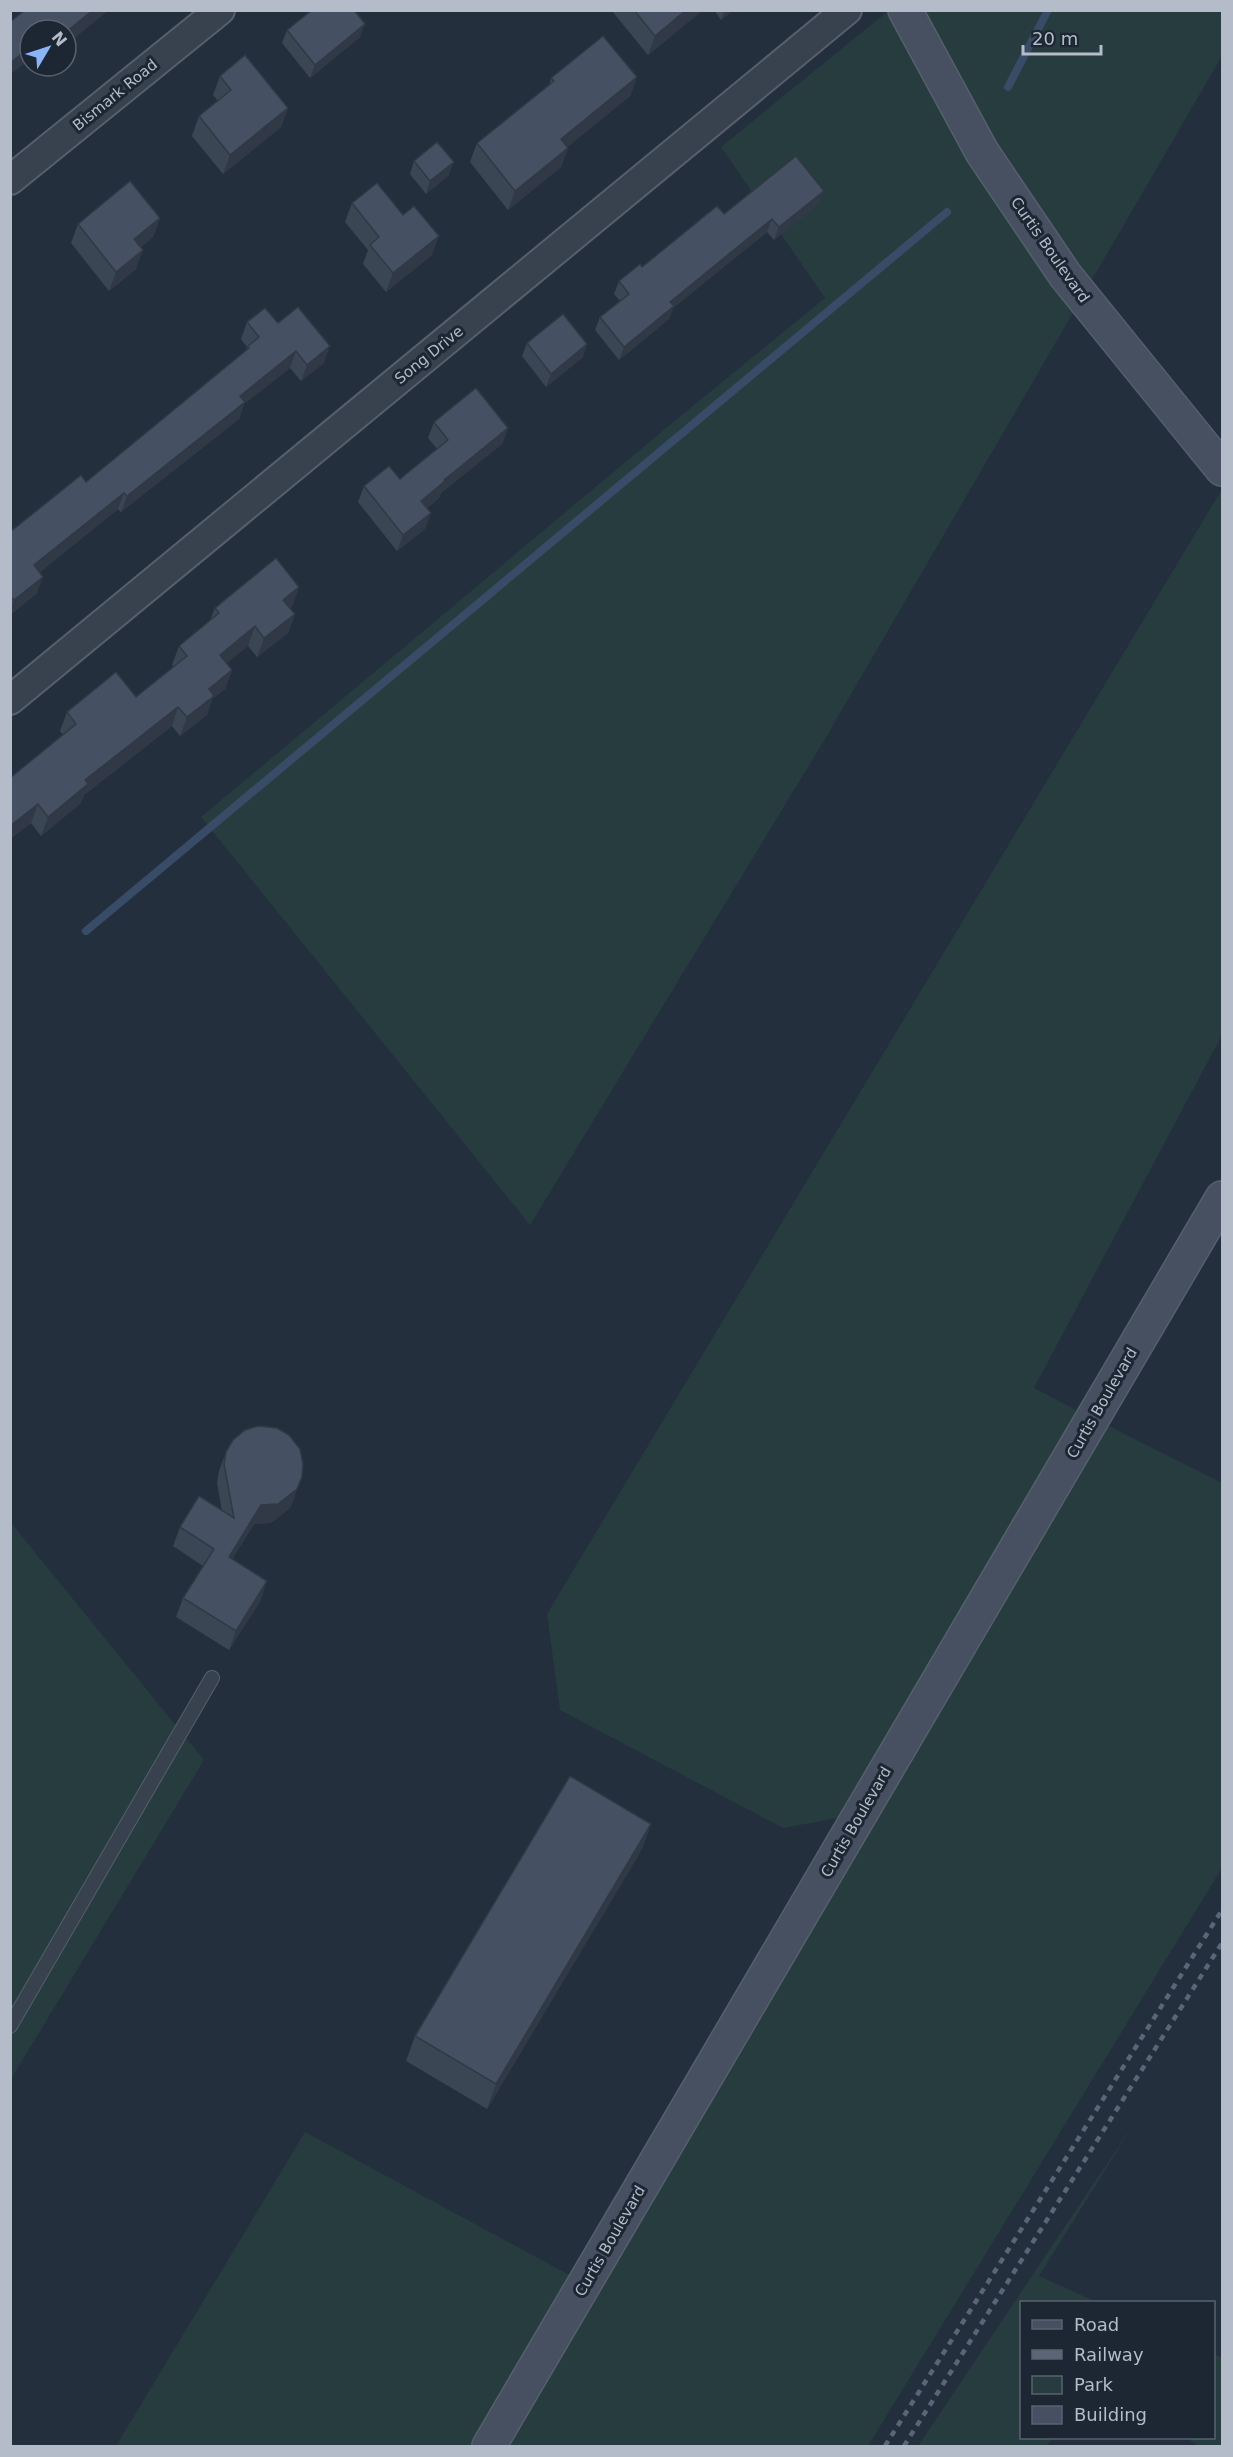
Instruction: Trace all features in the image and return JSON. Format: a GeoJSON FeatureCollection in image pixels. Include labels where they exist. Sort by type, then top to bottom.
{"type":"FeatureCollection","features":[{"type":"Feature","properties":{"kind":"street","name":"Bismark Road"},"geometry":{"type":"LineString","coordinates":[[10,180],[220,10]]}},
{"type":"Feature","properties":{"kind":"street","name":"Song Drive"},"geometry":{"type":"LineString","coordinates":[[10,700],[848,10]]}},
{"type":"Feature","properties":{"kind":"street","name":"Curtis Boulevard"},"geometry":{"type":"LineString","coordinates":[[905,10],[982,152],[1065,275],[1222,469]]}},
{"type":"Feature","properties":{"kind":"street","name":"Curtis Boulevard"},"geometry":{"type":"LineString","coordinates":[[489,2446],[1222,1198]]}},
{"type":"Feature","properties":{"kind":"lane"},"geometry":{"type":"LineString","coordinates":[[10,2026],[212,1678]]}},
{"type":"Feature","properties":{"kind":"green space"},"geometry":{"type":"Polygon","coordinates":[[[888,11],[969,161],[1074,311],[825,739],[530,1225],[201,817],[825,298],[721,147],[888,11]]]}},
{"type":"Feature","properties":{"kind":"green space"},"geometry":{"type":"Polygon","coordinates":[[[922,11],[1222,11],[1222,56],[1090,283],[995,144],[922,11]]]}},
{"type":"Feature","properties":{"kind":"green space"},"geometry":{"type":"Polygon","coordinates":[[[1221,491],[1222,1035],[1034,1388],[1080,1412],[843,1817],[783,1828],[560,1710],[547,1614],[1221,491]]]}},
{"type":"Feature","properties":{"kind":"green space"},"geometry":{"type":"Polygon","coordinates":[[[1105,1424],[1222,1483],[1222,1868],[868,2446],[505,2446],[1105,1424]]]}},
{"type":"Feature","properties":{"kind":"green space"},"geometry":{"type":"Polygon","coordinates":[[[11,1523],[204,1760],[11,2079],[11,1523]]]}},
{"type":"Feature","properties":{"kind":"green space"},"geometry":{"type":"Polygon","coordinates":[[[1135,2122],[1039,2276],[1095,2301],[1020,2301],[1020,2439],[1052,2439],[1047,2446],[918,2446],[1135,2122]]]}},
{"type":"Feature","properties":{"kind":"green space"},"geometry":{"type":"Polygon","coordinates":[[[305,2132],[573,2277],[473,2446],[116,2446],[305,2132]]]}},
{"type":"Feature","properties":{"kind":"green space"},"geometry":{"type":"Polygon","coordinates":[[[1215,2354],[1222,2358],[1222,2446],[1199,2446],[1188,2439],[1215,2439],[1215,2354]]]}},
{"type":"Feature","properties":{"kind":"building"},"geometry":{"type":"Polygon","coordinates":[[[25,10],[93,10],[78,22],[78,18],[18,18],[18,57],[10,63],[10,22],[25,10]]]}},
{"type":"Feature","properties":{"kind":"building"},"geometry":{"type":"Polygon","coordinates":[[[312,10],[354,10],[365,24],[315,65],[287,30],[312,10]]]}},
{"type":"Feature","properties":{"kind":"building"},"geometry":{"type":"Polygon","coordinates":[[[634,10],[686,10],[655,36],[634,10]]]}},
{"type":"Feature","properties":{"kind":"building"},"geometry":{"type":"Polygon","coordinates":[[[603,36],[637,77],[561,139],[568,148],[515,191],[477,143],[554,81],[551,78],[603,36]]]}},
{"type":"Feature","properties":{"kind":"building"},"geometry":{"type":"Polygon","coordinates":[[[245,55],[288,108],[230,155],[199,116],[231,90],[220,76],[245,55]]]}},
{"type":"Feature","properties":{"kind":"building"},"geometry":{"type":"Polygon","coordinates":[[[437,142],[454,162],[430,181],[414,161],[437,142]]]}},
{"type":"Feature","properties":{"kind":"building"},"geometry":{"type":"Polygon","coordinates":[[[796,156],[824,191],[779,227],[772,219],[670,302],[674,306],[624,347],[600,317],[629,294],[619,281],[640,264],[642,267],[717,206],[724,214],[796,156]]]}},
{"type":"Feature","properties":{"kind":"building"},"geometry":{"type":"Polygon","coordinates":[[[130,181],[160,218],[134,239],[143,250],[116,272],[78,224],[130,181]]]}},
{"type":"Feature","properties":{"kind":"building"},"geometry":{"type":"Polygon","coordinates":[[[377,183],[403,215],[414,206],[439,236],[393,273],[370,245],[379,237],[352,203],[377,183]]]}},
{"type":"Feature","properties":{"kind":"building"},"geometry":{"type":"Polygon","coordinates":[[[298,307],[330,346],[307,365],[296,351],[240,396],[245,402],[127,496],[124,493],[34,565],[43,577],[14,600],[10,596],[10,532],[81,475],[86,482],[249,348],[247,347],[259,337],[247,322],[265,308],[278,323],[298,307]]]}},
{"type":"Feature","properties":{"kind":"building"},"geometry":{"type":"Polygon","coordinates":[[[563,314],[587,344],[551,374],[527,343],[563,314]]]}},
{"type":"Feature","properties":{"kind":"building"},"geometry":{"type":"Polygon","coordinates":[[[476,388],[508,428],[421,501],[431,513],[403,535],[364,486],[389,466],[400,479],[448,440],[434,422],[476,388]]]}},
{"type":"Feature","properties":{"kind":"building"},"geometry":{"type":"Polygon","coordinates":[[[276,558],[299,587],[283,600],[295,614],[264,638],[255,626],[220,655],[232,670],[209,689],[214,696],[187,717],[178,707],[85,780],[88,784],[48,817],[38,804],[10,826],[10,778],[76,724],[67,712],[116,672],[136,697],[187,656],[179,646],[219,613],[215,608],[276,558]]]}},
{"type":"Feature","properties":{"kind":"building"},"geometry":{"type":"Polygon","coordinates":[[[258,1426],[277,1428],[289,1435],[300,1449],[303,1464],[302,1477],[297,1489],[278,1504],[261,1505],[229,1557],[267,1581],[236,1631],[183,1598],[214,1549],[180,1527],[199,1496],[234,1518],[224,1464],[226,1452],[233,1440],[245,1430],[258,1426]]]}},
{"type":"Feature","properties":{"kind":"building"},"geometry":{"type":"Polygon","coordinates":[[[570,1776],[651,1824],[496,2084],[415,2036],[570,1776]]]}},
{"type":"Feature","properties":{"kind":"waterway"},"geometry":{"type":"LineString","coordinates":[[1008,87],[1048,10]]}},
{"type":"Feature","properties":{"kind":"waterway"},"geometry":{"type":"LineString","coordinates":[[86,931],[947,212]]}},
{"type":"Feature","properties":{"kind":"railway"},"geometry":{"type":"LineString","coordinates":[[885,2446],[1222,1910]]}},
{"type":"Feature","properties":{"kind":"railway"},"geometry":{"type":"LineString","coordinates":[[904,2446],[1222,1943]]}}]}
